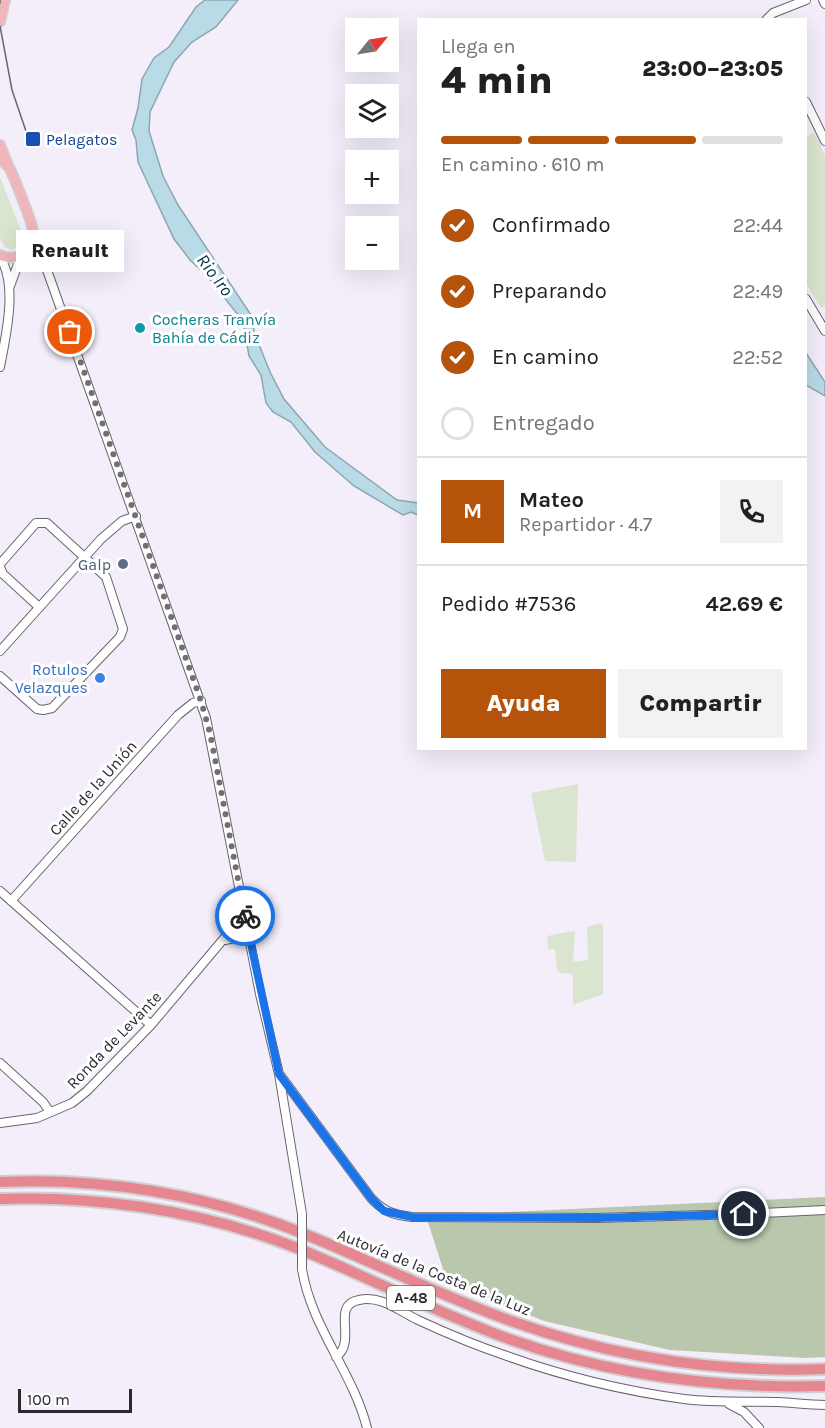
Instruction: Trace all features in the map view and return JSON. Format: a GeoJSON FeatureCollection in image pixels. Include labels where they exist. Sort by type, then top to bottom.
{"type":"FeatureCollection","features":[{"type":"Feature","properties":{"kind":"highway","name":"Autovía de la Costa de la Luz"},"geometry":{"type":"LineString","coordinates":[[0,1182],[78,1182],[200,1200],[296,1230],[463,1303],[573,1341],[627,1353],[723,1367],[764,1370],[825,1369]]}},
{"type":"Feature","properties":{"kind":"highway","name":"Autovía de la Costa de la Luz"},"geometry":{"type":"LineString","coordinates":[[0,1199],[41,1198],[128,1204],[165,1210],[233,1227],[296,1248],[456,1318],[510,1339],[569,1357],[628,1371],[724,1384],[765,1387],[825,1386]]}},
{"type":"Feature","properties":{"kind":"main road"},"geometry":{"type":"LineString","coordinates":[[0,22],[5,0]]}},
{"type":"Feature","properties":{"kind":"main road"},"geometry":{"type":"LineString","coordinates":[[0,145],[35,234],[31,247],[23,255],[11,258],[0,256]]}},
{"type":"Feature","properties":{"kind":"main road"},"geometry":{"type":"LineString","coordinates":[[0,159],[10,170]]}},
{"type":"Feature","properties":{"kind":"street"},"geometry":{"type":"LineString","coordinates":[[768,18],[773,13],[806,0]]}},
{"type":"Feature","properties":{"kind":"street"},"geometry":{"type":"LineString","coordinates":[[807,104],[825,141]]}},
{"type":"Feature","properties":{"kind":"street"},"geometry":{"type":"LineString","coordinates":[[35,234],[201,701],[212,744],[279,1074],[302,1214],[302,1269],[310,1300],[356,1395],[367,1428]]}},
{"type":"Feature","properties":{"kind":"street"},"geometry":{"type":"LineString","coordinates":[[0,366],[6,338],[10,285],[23,255],[37,258],[48,270]]}},
{"type":"Feature","properties":{"kind":"street"},"geometry":{"type":"LineString","coordinates":[[0,256],[10,285]]}},
{"type":"Feature","properties":{"kind":"street"},"geometry":{"type":"LineString","coordinates":[[807,301],[825,331]]}},
{"type":"Feature","properties":{"kind":"street"},"geometry":{"type":"LineString","coordinates":[[0,651],[84,556],[122,521],[136,516]]}},
{"type":"Feature","properties":{"kind":"street"},"geometry":{"type":"LineString","coordinates":[[0,676],[37,709],[52,708],[120,637],[123,625],[106,577],[50,525],[39,522],[0,565],[3,574],[39,607]]}},
{"type":"Feature","properties":{"kind":"street","name":"Calle de la Unión"},"geometry":{"type":"LineString","coordinates":[[11,900],[178,715],[201,701]]}},
{"type":"Feature","properties":{"kind":"street"},"geometry":{"type":"LineString","coordinates":[[0,891],[150,1025]]}},
{"type":"Feature","properties":{"kind":"street"},"geometry":{"type":"LineString","coordinates":[[240,937],[237,923],[246,919]]}},
{"type":"Feature","properties":{"kind":"street","name":"Ronda de Levante"},"geometry":{"type":"LineString","coordinates":[[0,1123],[37,1118],[72,1103],[87,1091],[150,1025],[225,940],[237,923]]}},
{"type":"Feature","properties":{"kind":"street"},"geometry":{"type":"LineString","coordinates":[[225,940],[249,935]]}},
{"type":"Feature","properties":{"kind":"street"},"geometry":{"type":"LineString","coordinates":[[0,1063],[43,1102],[50,1112]]}},
{"type":"Feature","properties":{"kind":"street"},"geometry":{"type":"LineString","coordinates":[[279,1074],[371,1198],[384,1211],[391,1214],[412,1217],[596,1218],[825,1210]]}},
{"type":"Feature","properties":{"kind":"street"},"geometry":{"type":"LineString","coordinates":[[336,1357],[341,1353],[347,1340],[344,1315],[349,1305],[356,1300],[370,1299],[384,1302],[418,1320],[507,1356],[625,1388],[683,1399],[728,1403],[778,1402],[825,1405]]}},
{"type":"Feature","properties":{"kind":"street"},"geometry":{"type":"LineString","coordinates":[[728,1403],[744,1412],[759,1428]]}},
{"type":"Feature","properties":{"kind":"green space"},"geometry":{"type":"Polygon","coordinates":[[[814,132],[825,155],[825,306],[821,308],[807,285],[807,137],[814,132]]]}},
{"type":"Feature","properties":{"kind":"green space"},"geometry":{"type":"Polygon","coordinates":[[[0,177],[23,235],[22,243],[12,250],[5,247],[0,239],[0,177]]]}},
{"type":"Feature","properties":{"kind":"green space"},"geometry":{"type":"Polygon","coordinates":[[[578,784],[576,862],[545,861],[531,793],[578,784]]]}},
{"type":"Feature","properties":{"kind":"green space"},"geometry":{"type":"Polygon","coordinates":[[[601,923],[603,926],[603,994],[573,1005],[573,974],[561,973],[557,970],[555,949],[548,949],[547,936],[575,931],[573,962],[588,960],[587,927],[601,923]]]}},
{"type":"Feature","properties":{"kind":"green space"},"geometry":{"type":"Polygon","coordinates":[[[825,1197],[825,1357],[806,1358],[670,1350],[544,1321],[462,1288],[444,1272],[426,1216],[825,1197]]]}},
{"type":"Feature","properties":{"kind":"water","name":"Rio Iro"},"geometry":{"type":"Polygon","coordinates":[[[205,0],[238,0],[216,27],[192,42],[174,62],[150,112],[149,131],[163,176],[178,205],[253,318],[254,332],[284,399],[325,447],[397,500],[417,503],[417,515],[411,512],[403,515],[354,486],[315,452],[291,422],[273,412],[266,403],[261,375],[249,356],[243,321],[174,239],[138,162],[136,140],[132,130],[142,79],[154,58],[169,47],[196,7],[205,0]]]}},
{"type":"Feature","properties":{"kind":"water"},"geometry":{"type":"Polygon","coordinates":[[[807,355],[825,382],[825,396],[807,386],[807,355]]]}},
{"type":"Feature","properties":{"kind":"tram line"},"geometry":{"type":"LineString","coordinates":[[0,26],[12,90],[29,140]]}},
{"type":"Feature","properties":{"kind":"way so far"},"geometry":{"type":"LineString","coordinates":[[70,332],[201,701],[210,733],[245,916]]}},
{"type":"Feature","properties":{"kind":"place","name":"Pelagatos"},"geometry":{"type":"Point","coordinates":[33,139]}},
{"type":"Feature","properties":{"kind":"place","name":"Cocheras Tranvía Bahía de Cádiz"},"geometry":{"type":"Point","coordinates":[140,328]}},
{"type":"Feature","properties":{"kind":"place","name":"Renault"},"geometry":{"type":"Point","coordinates":[70,332]}},
{"type":"Feature","properties":{"kind":"place","name":"Galp"},"geometry":{"type":"Point","coordinates":[123,564]}},
{"type":"Feature","properties":{"kind":"place","name":"Rotulos Velazques"},"geometry":{"type":"Point","coordinates":[100,678]}},
{"type":"Feature","properties":{"kind":"route"},"geometry":{"type":"LineString","coordinates":[[245,916],[279,1074],[361,1185],[384,1211],[412,1217],[596,1218],[744,1214]]}}]}
